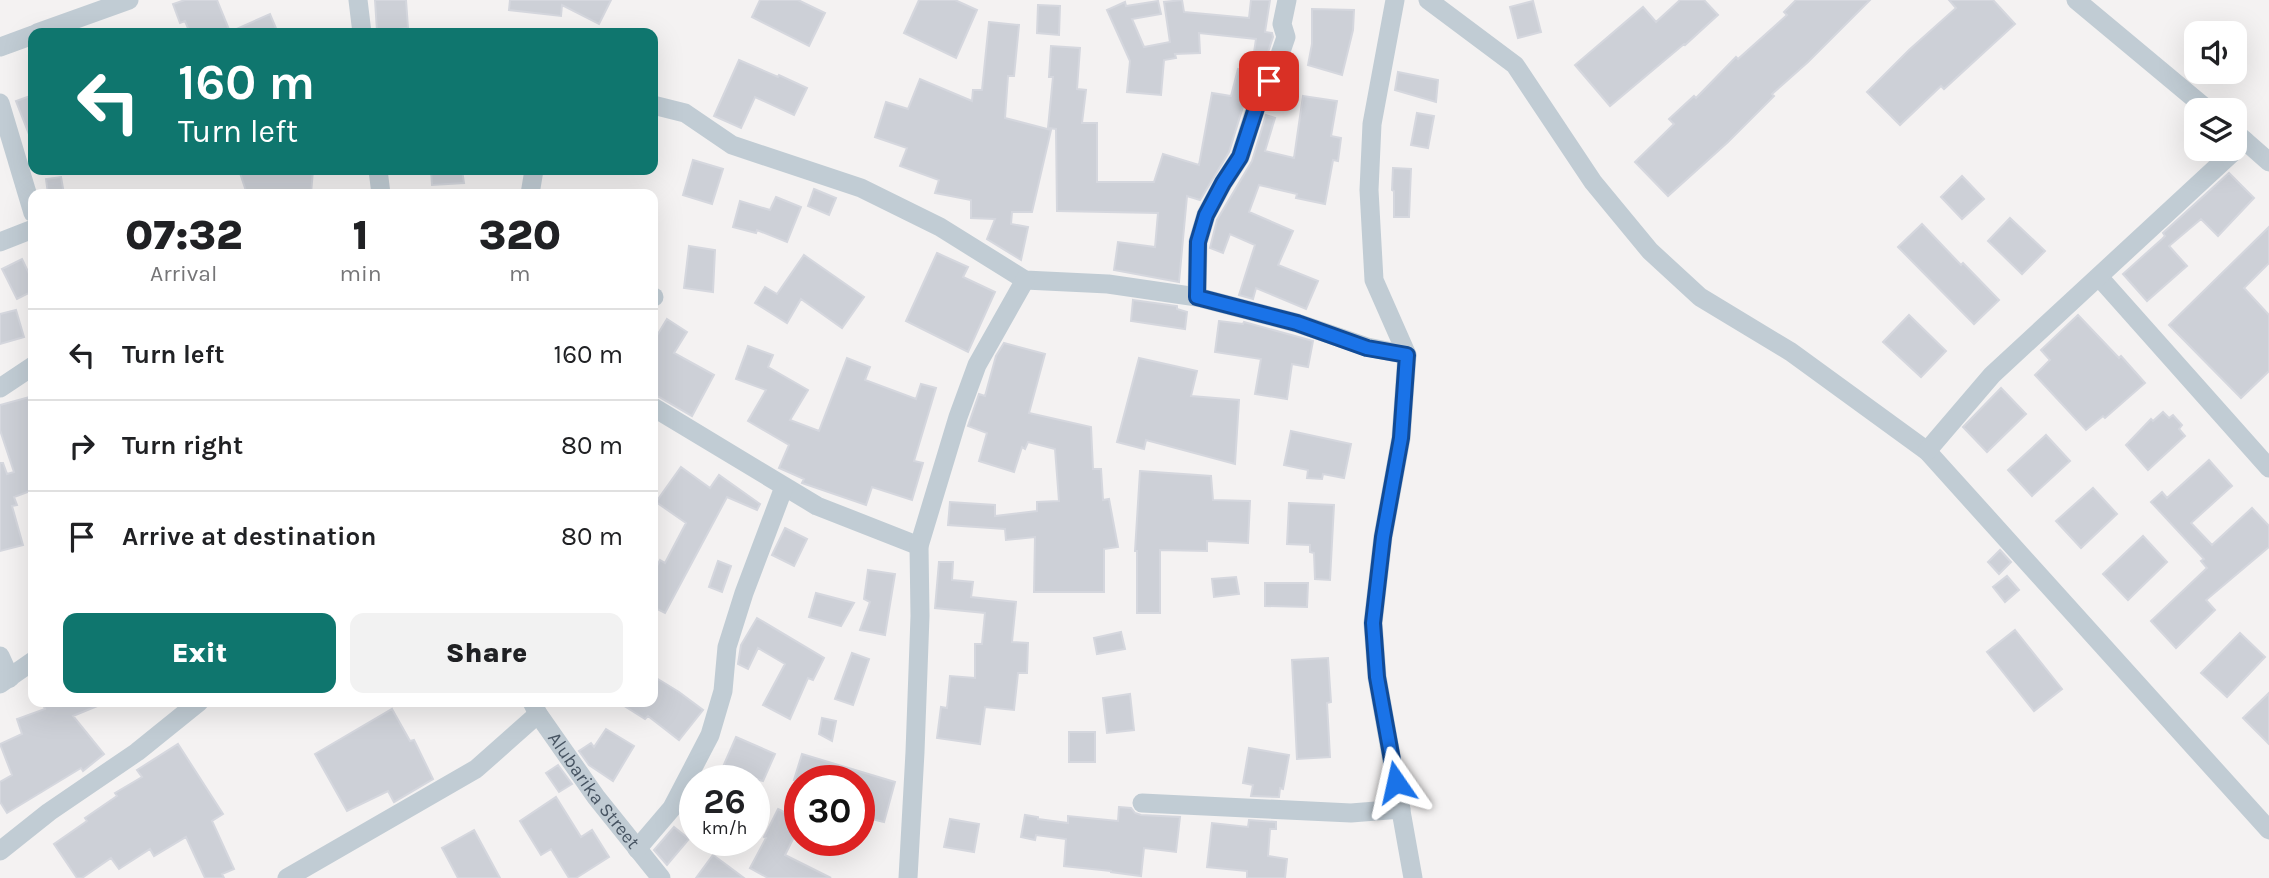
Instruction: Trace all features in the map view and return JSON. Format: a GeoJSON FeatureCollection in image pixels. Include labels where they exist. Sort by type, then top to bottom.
{"type":"FeatureCollection","features":[{"type":"Feature","properties":{"kind":"street"},"geometry":{"type":"LineString","coordinates":[[46,28],[88,6],[129,0]]}},
{"type":"Feature","properties":{"kind":"street"},"geometry":{"type":"LineString","coordinates":[[358,0],[361,28]]}},
{"type":"Feature","properties":{"kind":"street"},"geometry":{"type":"LineString","coordinates":[[1197,297],[1198,242],[1206,215],[1240,157],[1258,102],[1276,66],[1286,37],[1282,24],[1287,0]]}},
{"type":"Feature","properties":{"kind":"street"},"geometry":{"type":"LineString","coordinates":[[1395,0],[1372,124],[1369,190],[1374,280],[1407,355],[1401,438],[1383,537],[1373,623],[1377,677],[1413,878]]}},
{"type":"Feature","properties":{"kind":"street"},"geometry":{"type":"LineString","coordinates":[[1428,0],[1515,65],[1593,181],[1650,251],[1700,297],[1791,352],[1927,451],[2269,830]]}},
{"type":"Feature","properties":{"kind":"street"},"geometry":{"type":"LineString","coordinates":[[2077,0],[2194,98]]}},
{"type":"Feature","properties":{"kind":"street"},"geometry":{"type":"LineString","coordinates":[[0,47],[28,37]]}},
{"type":"Feature","properties":{"kind":"street"},"geometry":{"type":"LineString","coordinates":[[0,103],[28,196]]}},
{"type":"Feature","properties":{"kind":"street"},"geometry":{"type":"LineString","coordinates":[[658,106],[685,113],[732,145],[861,188],[940,228],[1025,280],[1108,284],[1197,297],[1297,323],[1367,348],[1407,355]]}},
{"type":"Feature","properties":{"kind":"street"},"geometry":{"type":"LineString","coordinates":[[2247,143],[2269,162]]}},
{"type":"Feature","properties":{"kind":"street"},"geometry":{"type":"LineString","coordinates":[[1927,451],[1992,375],[2099,278],[2216,161]]}},
{"type":"Feature","properties":{"kind":"street"},"geometry":{"type":"LineString","coordinates":[[0,242],[28,231]]}},
{"type":"Feature","properties":{"kind":"street"},"geometry":{"type":"LineString","coordinates":[[2099,278],[2269,468]]}},
{"type":"Feature","properties":{"kind":"street"},"geometry":{"type":"LineString","coordinates":[[908,878],[916,738],[919,546],[958,417],[977,365],[1025,280]]}},
{"type":"Feature","properties":{"kind":"street"},"geometry":{"type":"LineString","coordinates":[[0,388],[28,369]]}},
{"type":"Feature","properties":{"kind":"street"},"geometry":{"type":"LineString","coordinates":[[658,410],[817,506],[919,546]]}},
{"type":"Feature","properties":{"kind":"street"},"geometry":{"type":"LineString","coordinates":[[636,849],[672,808],[710,735],[723,691],[730,636],[784,487]]}},
{"type":"Feature","properties":{"kind":"street"},"geometry":{"type":"LineString","coordinates":[[0,656],[5,681],[28,665]]}},
{"type":"Feature","properties":{"kind":"street"},"geometry":{"type":"LineString","coordinates":[[0,851],[49,812],[137,752],[193,707]]}},
{"type":"Feature","properties":{"kind":"street"},"geometry":{"type":"LineString","coordinates":[[287,878],[476,769],[535,708]]}},
{"type":"Feature","properties":{"kind":"street","name":"Alubarika Street"},"geometry":{"type":"LineString","coordinates":[[535,708],[596,797],[661,878]]}},
{"type":"Feature","properties":{"kind":"street"},"geometry":{"type":"LineString","coordinates":[[1142,803],[1351,813],[1401,808]]}},
{"type":"Feature","properties":{"kind":"building"},"geometry":{"type":"Polygon","coordinates":[[[185,0],[217,0],[228,28],[188,28],[185,21],[180,23],[173,4],[185,0]]]}},
{"type":"Feature","properties":{"kind":"building"},"geometry":{"type":"Polygon","coordinates":[[[375,0],[406,0],[408,28],[377,28],[375,0]]]}},
{"type":"Feature","properties":{"kind":"building"},"geometry":{"type":"Polygon","coordinates":[[[510,0],[611,0],[599,24],[562,5],[561,16],[509,10],[510,0]]]}},
{"type":"Feature","properties":{"kind":"building"},"geometry":{"type":"Polygon","coordinates":[[[760,0],[798,0],[825,13],[809,46],[752,17],[760,0]]]}},
{"type":"Feature","properties":{"kind":"building"},"geometry":{"type":"Polygon","coordinates":[[[919,0],[955,0],[977,10],[956,58],[904,33],[919,0]]]}},
{"type":"Feature","properties":{"kind":"building"},"geometry":{"type":"Polygon","coordinates":[[[1182,0],[1184,12],[1249,18],[1251,0],[1270,0],[1265,32],[1272,33],[1273,37],[1265,61],[1246,97],[1229,152],[1200,200],[1187,196],[1179,282],[1114,270],[1118,242],[1155,247],[1158,213],[1057,211],[1056,129],[1048,128],[1053,77],[1049,77],[1051,46],[1080,48],[1077,89],[1086,90],[1082,123],[1097,123],[1097,182],[1154,182],[1163,154],[1199,165],[1212,93],[1231,96],[1238,69],[1251,73],[1256,39],[1199,33],[1200,53],[1175,54],[1176,58],[1164,60],[1161,95],[1127,92],[1130,61],[1107,10],[1125,2],[1126,6],[1158,1],[1161,14],[1132,19],[1144,47],[1170,42],[1164,2],[1182,0]]]}},
{"type":"Feature","properties":{"kind":"building"},"geometry":{"type":"Polygon","coordinates":[[[1680,0],[1704,0],[1718,15],[1610,106],[1575,65],[1643,7],[1656,22],[1680,0]]]}},
{"type":"Feature","properties":{"kind":"building"},"geometry":{"type":"Polygon","coordinates":[[[1796,0],[1870,0],[1772,94],[1774,96],[1728,142],[1668,196],[1635,162],[1674,124],[1669,119],[1694,96],[1696,98],[1736,57],[1738,59],[1787,15],[1784,12],[1796,0]]]}},
{"type":"Feature","properties":{"kind":"building"},"geometry":{"type":"Polygon","coordinates":[[[1949,0],[1993,0],[2015,24],[1944,89],[1941,86],[1900,125],[1867,92],[1956,8],[1949,0]]]}},
{"type":"Feature","properties":{"kind":"building"},"geometry":{"type":"Polygon","coordinates":[[[1533,1],[1541,32],[1518,38],[1510,7],[1533,1]]]}},
{"type":"Feature","properties":{"kind":"building"},"geometry":{"type":"Polygon","coordinates":[[[1038,5],[1060,6],[1059,35],[1037,33],[1038,5]]]}},
{"type":"Feature","properties":{"kind":"building"},"geometry":{"type":"Polygon","coordinates":[[[1312,9],[1354,10],[1353,30],[1342,75],[1308,65],[1312,44],[1312,9]]]}},
{"type":"Feature","properties":{"kind":"building"},"geometry":{"type":"Polygon","coordinates":[[[270,14],[276,28],[239,28],[270,14]]]}},
{"type":"Feature","properties":{"kind":"building"},"geometry":{"type":"Polygon","coordinates":[[[989,22],[1019,25],[1014,76],[1008,76],[1005,118],[1051,130],[1032,212],[1012,212],[1011,224],[1028,227],[1021,260],[987,239],[995,219],[971,218],[971,200],[935,193],[939,180],[900,166],[907,148],[875,137],[886,102],[908,109],[920,79],[972,101],[973,90],[982,90],[989,22]]]}},
{"type":"Feature","properties":{"kind":"building"},"geometry":{"type":"Polygon","coordinates":[[[739,60],[807,88],[794,115],[755,97],[741,128],[714,116],[739,60]]]}},
{"type":"Feature","properties":{"kind":"building"},"geometry":{"type":"Polygon","coordinates":[[[1398,72],[1438,80],[1436,102],[1395,90],[1398,72]]]}},
{"type":"Feature","properties":{"kind":"building"},"geometry":{"type":"Polygon","coordinates":[[[1303,96],[1337,101],[1331,136],[1341,138],[1338,161],[1333,160],[1325,204],[1296,198],[1297,194],[1259,185],[1249,212],[1293,231],[1278,265],[1318,281],[1306,309],[1256,288],[1253,299],[1239,295],[1255,245],[1230,234],[1223,253],[1210,248],[1217,220],[1252,161],[1266,115],[1275,118],[1265,151],[1294,158],[1303,96]]]}},
{"type":"Feature","properties":{"kind":"building"},"geometry":{"type":"Polygon","coordinates":[[[28,97],[28,132],[16,101],[28,97]]]}},
{"type":"Feature","properties":{"kind":"building"},"geometry":{"type":"Polygon","coordinates":[[[1417,113],[1434,116],[1428,148],[1411,145],[1417,113]]]}},
{"type":"Feature","properties":{"kind":"building"},"geometry":{"type":"Polygon","coordinates":[[[693,160],[723,169],[712,204],[683,195],[693,160]]]}},
{"type":"Feature","properties":{"kind":"building"},"geometry":{"type":"Polygon","coordinates":[[[1393,168],[1411,169],[1409,217],[1394,217],[1393,168]]]}},
{"type":"Feature","properties":{"kind":"building"},"geometry":{"type":"Polygon","coordinates":[[[2229,173],[2254,198],[2218,236],[2201,219],[2169,246],[2187,266],[2147,301],[2123,274],[2229,173]]]}},
{"type":"Feature","properties":{"kind":"building"},"geometry":{"type":"Polygon","coordinates":[[[241,175],[313,175],[311,189],[245,189],[241,175]]]}},
{"type":"Feature","properties":{"kind":"building"},"geometry":{"type":"Polygon","coordinates":[[[431,175],[463,175],[464,183],[432,185],[431,175]]]}},
{"type":"Feature","properties":{"kind":"building"},"geometry":{"type":"Polygon","coordinates":[[[1962,176],[1984,199],[1962,219],[1941,197],[1962,176]]]}},
{"type":"Feature","properties":{"kind":"building"},"geometry":{"type":"Polygon","coordinates":[[[61,177],[63,189],[47,189],[46,179],[61,177]]]}},
{"type":"Feature","properties":{"kind":"building"},"geometry":{"type":"Polygon","coordinates":[[[814,189],[836,198],[829,215],[808,206],[814,189]]]}},
{"type":"Feature","properties":{"kind":"building"},"geometry":{"type":"Polygon","coordinates":[[[776,197],[801,207],[787,242],[757,230],[756,233],[733,227],[740,201],[770,210],[776,197]]]}},
{"type":"Feature","properties":{"kind":"building"},"geometry":{"type":"Polygon","coordinates":[[[2010,218],[2045,251],[2022,274],[1988,241],[2010,218]]]}},
{"type":"Feature","properties":{"kind":"building"},"geometry":{"type":"Polygon","coordinates":[[[1922,224],[1999,300],[1974,324],[1898,247],[1922,224]]]}},
{"type":"Feature","properties":{"kind":"building"},"geometry":{"type":"Polygon","coordinates":[[[2269,227],[2269,263],[2244,288],[2269,315],[2269,371],[2241,398],[2169,325],[2269,227]]]}},
{"type":"Feature","properties":{"kind":"building"},"geometry":{"type":"Polygon","coordinates":[[[689,246],[715,250],[713,292],[684,288],[689,246]]]}},
{"type":"Feature","properties":{"kind":"building"},"geometry":{"type":"Polygon","coordinates":[[[937,253],[968,267],[963,277],[995,292],[968,352],[906,321],[937,253]]]}},
{"type":"Feature","properties":{"kind":"building"},"geometry":{"type":"Polygon","coordinates":[[[804,255],[864,297],[842,328],[801,299],[787,323],[755,303],[765,287],[777,294],[804,255]]]}},
{"type":"Feature","properties":{"kind":"building"},"geometry":{"type":"Polygon","coordinates":[[[22,259],[28,272],[28,294],[17,299],[2,269],[22,259]]]}},
{"type":"Feature","properties":{"kind":"building"},"geometry":{"type":"Polygon","coordinates":[[[1133,300],[1177,306],[1177,309],[1187,312],[1185,329],[1131,321],[1133,300]]]}},
{"type":"Feature","properties":{"kind":"building"},"geometry":{"type":"Polygon","coordinates":[[[16,310],[24,337],[0,344],[0,314],[16,310]]]}},
{"type":"Feature","properties":{"kind":"building"},"geometry":{"type":"Polygon","coordinates":[[[1909,315],[1946,351],[1921,377],[1883,342],[1909,315]]]}},
{"type":"Feature","properties":{"kind":"building"},"geometry":{"type":"Polygon","coordinates":[[[2078,315],[2145,383],[2105,418],[2103,416],[2086,430],[2035,375],[2050,360],[2041,350],[2078,315]]]}},
{"type":"Feature","properties":{"kind":"building"},"geometry":{"type":"Polygon","coordinates":[[[667,319],[687,332],[674,353],[714,375],[692,416],[658,397],[658,334],[667,319]]]}},
{"type":"Feature","properties":{"kind":"building"},"geometry":{"type":"Polygon","coordinates":[[[1219,321],[1244,322],[1313,341],[1308,367],[1292,364],[1287,399],[1255,394],[1261,359],[1215,352],[1219,321]]]}},
{"type":"Feature","properties":{"kind":"building"},"geometry":{"type":"Polygon","coordinates":[[[1004,343],[1045,354],[1029,413],[1091,427],[1093,469],[1101,469],[1103,500],[1109,499],[1118,547],[1104,549],[1104,592],[1034,592],[1035,537],[1006,540],[1005,529],[948,525],[950,502],[995,505],[995,516],[1037,511],[1037,502],[1059,501],[1055,449],[1028,442],[1025,449],[1022,447],[1014,472],[979,461],[987,433],[968,426],[979,394],[985,396],[996,356],[1004,343]]]}},
{"type":"Feature","properties":{"kind":"building"},"geometry":{"type":"Polygon","coordinates":[[[748,346],[773,355],[768,367],[808,390],[790,420],[819,431],[847,358],[870,367],[865,380],[916,399],[921,384],[936,388],[914,461],[923,463],[912,500],[872,487],[866,505],[802,483],[804,479],[779,468],[789,445],[748,421],[766,390],[736,379],[748,346]]]}},
{"type":"Feature","properties":{"kind":"building"},"geometry":{"type":"Polygon","coordinates":[[[1139,358],[1197,371],[1191,396],[1239,400],[1235,464],[1146,440],[1144,449],[1117,442],[1139,358]]]}},
{"type":"Feature","properties":{"kind":"building"},"geometry":{"type":"Polygon","coordinates":[[[2001,388],[2026,414],[1987,452],[1963,427],[2001,388]]]}},
{"type":"Feature","properties":{"kind":"building"},"geometry":{"type":"Polygon","coordinates":[[[28,397],[28,492],[14,497],[17,505],[12,506],[23,545],[0,551],[0,463],[3,463],[7,474],[14,472],[0,430],[0,405],[28,397]]]}},
{"type":"Feature","properties":{"kind":"building"},"geometry":{"type":"Polygon","coordinates":[[[2163,412],[2169,418],[2173,415],[2182,425],[2179,429],[2185,436],[2148,470],[2126,445],[2151,419],[2153,421],[2163,412]]]}},
{"type":"Feature","properties":{"kind":"building"},"geometry":{"type":"Polygon","coordinates":[[[1291,431],[1351,444],[1344,478],[1323,474],[1322,479],[1307,478],[1308,470],[1284,465],[1291,431]]]}},
{"type":"Feature","properties":{"kind":"building"},"geometry":{"type":"Polygon","coordinates":[[[2046,435],[2070,461],[2032,496],[2008,470],[2046,435]]]}},
{"type":"Feature","properties":{"kind":"building"},"geometry":{"type":"Polygon","coordinates":[[[2209,460],[2232,486],[2191,523],[2212,545],[2252,508],[2269,526],[2269,547],[2206,600],[2215,610],[2176,648],[2151,621],[2207,568],[2201,561],[2204,559],[2151,502],[2162,492],[2167,498],[2209,460]]]}},
{"type":"Feature","properties":{"kind":"building"},"geometry":{"type":"Polygon","coordinates":[[[681,467],[710,488],[719,475],[760,504],[757,510],[727,497],[665,613],[658,610],[658,564],[660,560],[665,563],[686,523],[658,503],[658,499],[681,467]]]}},
{"type":"Feature","properties":{"kind":"building"},"geometry":{"type":"Polygon","coordinates":[[[1140,471],[1211,476],[1213,500],[1250,501],[1248,543],[1207,541],[1207,551],[1160,550],[1160,613],[1137,613],[1135,551],[1140,471]]]}},
{"type":"Feature","properties":{"kind":"building"},"geometry":{"type":"Polygon","coordinates":[[[2093,488],[2117,514],[2081,548],[2056,521],[2093,488]]]}},
{"type":"Feature","properties":{"kind":"building"},"geometry":{"type":"Polygon","coordinates":[[[1289,503],[1334,505],[1330,580],[1315,579],[1314,553],[1310,552],[1310,545],[1287,544],[1289,503]]]}},
{"type":"Feature","properties":{"kind":"building"},"geometry":{"type":"Polygon","coordinates":[[[785,528],[807,539],[794,566],[772,555],[785,528]]]}},
{"type":"Feature","properties":{"kind":"building"},"geometry":{"type":"Polygon","coordinates":[[[2143,536],[2167,562],[2128,600],[2103,574],[2143,536]]]}},
{"type":"Feature","properties":{"kind":"building"},"geometry":{"type":"Polygon","coordinates":[[[2000,550],[2011,562],[1999,574],[1988,562],[2000,550]]]}},
{"type":"Feature","properties":{"kind":"building"},"geometry":{"type":"Polygon","coordinates":[[[718,561],[731,566],[722,592],[709,587],[718,561]]]}},
{"type":"Feature","properties":{"kind":"building"},"geometry":{"type":"Polygon","coordinates":[[[939,562],[953,562],[952,580],[973,582],[971,597],[1016,602],[1012,642],[1028,643],[1027,673],[1018,673],[1014,710],[985,707],[980,744],[937,738],[941,707],[947,708],[950,676],[975,678],[975,644],[982,644],[985,613],[935,608],[939,562]]]}},
{"type":"Feature","properties":{"kind":"building"},"geometry":{"type":"Polygon","coordinates":[[[868,570],[895,574],[885,635],[860,630],[870,602],[864,599],[868,570]]]}},
{"type":"Feature","properties":{"kind":"building"},"geometry":{"type":"Polygon","coordinates":[[[2007,576],[2019,590],[2005,602],[1993,587],[2007,576]]]}},
{"type":"Feature","properties":{"kind":"building"},"geometry":{"type":"Polygon","coordinates":[[[1236,577],[1239,594],[1214,597],[1212,579],[1236,577]]]}},
{"type":"Feature","properties":{"kind":"building"},"geometry":{"type":"Polygon","coordinates":[[[1265,583],[1308,583],[1307,607],[1265,606],[1265,583]]]}},
{"type":"Feature","properties":{"kind":"building"},"geometry":{"type":"Polygon","coordinates":[[[816,593],[854,603],[841,626],[809,617],[816,593]]]}},
{"type":"Feature","properties":{"kind":"building"},"geometry":{"type":"Polygon","coordinates":[[[757,618],[824,658],[813,680],[808,678],[790,719],[763,705],[785,664],[758,648],[748,669],[738,664],[741,645],[757,618]]]}},
{"type":"Feature","properties":{"kind":"building"},"geometry":{"type":"Polygon","coordinates":[[[2015,630],[2062,689],[2034,711],[1987,652],[2015,630]]]}},
{"type":"Feature","properties":{"kind":"building"},"geometry":{"type":"Polygon","coordinates":[[[1121,632],[1125,649],[1097,654],[1094,638],[1121,632]]]}},
{"type":"Feature","properties":{"kind":"building"},"geometry":{"type":"Polygon","coordinates":[[[2240,633],[2265,657],[2227,697],[2201,673],[2240,633]]]}},
{"type":"Feature","properties":{"kind":"building"},"geometry":{"type":"Polygon","coordinates":[[[852,653],[869,659],[853,705],[835,699],[852,653]]]}},
{"type":"Feature","properties":{"kind":"building"},"geometry":{"type":"Polygon","coordinates":[[[1328,658],[1331,702],[1327,703],[1330,757],[1297,759],[1292,660],[1328,658]]]}},
{"type":"Feature","properties":{"kind":"building"},"geometry":{"type":"Polygon","coordinates":[[[658,679],[703,710],[679,740],[648,716],[645,719],[626,707],[658,707],[658,679]]]}},
{"type":"Feature","properties":{"kind":"building"},"geometry":{"type":"Polygon","coordinates":[[[2269,693],[2269,744],[2243,718],[2269,693]]]}},
{"type":"Feature","properties":{"kind":"building"},"geometry":{"type":"Polygon","coordinates":[[[1130,694],[1134,730],[1107,733],[1103,698],[1130,694]]]}},
{"type":"Feature","properties":{"kind":"building"},"geometry":{"type":"Polygon","coordinates":[[[44,707],[95,707],[73,716],[104,754],[83,771],[81,768],[7,813],[0,802],[0,782],[12,775],[0,744],[22,734],[17,719],[45,709],[44,707]]]}},
{"type":"Feature","properties":{"kind":"building"},"geometry":{"type":"Polygon","coordinates":[[[392,709],[410,741],[414,740],[433,779],[394,802],[388,791],[347,811],[315,754],[392,709]]]}},
{"type":"Feature","properties":{"kind":"building"},"geometry":{"type":"Polygon","coordinates":[[[822,718],[836,721],[832,741],[819,734],[822,718]]]}},
{"type":"Feature","properties":{"kind":"building"},"geometry":{"type":"Polygon","coordinates":[[[606,729],[634,746],[613,781],[589,765],[579,751],[591,743],[594,747],[606,729]]]}},
{"type":"Feature","properties":{"kind":"building"},"geometry":{"type":"Polygon","coordinates":[[[1069,732],[1095,732],[1095,762],[1069,762],[1069,732]]]}},
{"type":"Feature","properties":{"kind":"building"},"geometry":{"type":"Polygon","coordinates":[[[736,737],[775,754],[770,765],[724,765],[736,737]]]}},
{"type":"Feature","properties":{"kind":"building"},"geometry":{"type":"Polygon","coordinates":[[[178,744],[223,814],[212,821],[234,869],[222,874],[224,878],[205,878],[186,837],[154,856],[150,849],[119,869],[111,858],[82,878],[77,878],[54,844],[117,796],[115,793],[142,777],[137,770],[178,744]]]}},
{"type":"Feature","properties":{"kind":"building"},"geometry":{"type":"Polygon","coordinates":[[[1249,748],[1289,755],[1279,797],[1251,796],[1253,785],[1243,783],[1249,748]]]}},
{"type":"Feature","properties":{"kind":"building"},"geometry":{"type":"Polygon","coordinates":[[[802,754],[839,765],[799,765],[802,754]]]}},
{"type":"Feature","properties":{"kind":"building"},"geometry":{"type":"Polygon","coordinates":[[[558,765],[572,784],[559,792],[546,773],[558,765]]]}},
{"type":"Feature","properties":{"kind":"building"},"geometry":{"type":"Polygon","coordinates":[[[875,776],[895,782],[884,822],[875,820],[875,776]]]}},
{"type":"Feature","properties":{"kind":"building"},"geometry":{"type":"Polygon","coordinates":[[[556,797],[581,837],[592,830],[609,857],[576,878],[569,878],[551,849],[541,855],[520,821],[556,797]]]}},
{"type":"Feature","properties":{"kind":"building"},"geometry":{"type":"Polygon","coordinates":[[[1119,807],[1131,808],[1141,815],[1180,817],[1176,852],[1144,848],[1141,876],[1064,866],[1066,839],[1036,835],[1035,840],[1021,837],[1025,815],[1068,823],[1068,816],[1118,821],[1119,807]]]}},
{"type":"Feature","properties":{"kind":"building"},"geometry":{"type":"Polygon","coordinates":[[[778,809],[784,812],[784,856],[831,878],[768,878],[750,868],[756,856],[770,856],[770,825],[778,809]]]}},
{"type":"Feature","properties":{"kind":"building"},"geometry":{"type":"Polygon","coordinates":[[[950,819],[979,824],[974,852],[944,847],[950,819]]]}},
{"type":"Feature","properties":{"kind":"building"},"geometry":{"type":"Polygon","coordinates":[[[1249,820],[1276,822],[1276,829],[1270,829],[1268,856],[1287,859],[1285,878],[1247,878],[1247,871],[1207,867],[1212,823],[1248,827],[1249,820]]]}},
{"type":"Feature","properties":{"kind":"building"},"geometry":{"type":"Polygon","coordinates":[[[674,827],[679,831],[679,851],[667,865],[654,850],[674,827]]]}},
{"type":"Feature","properties":{"kind":"building"},"geometry":{"type":"Polygon","coordinates":[[[474,830],[500,878],[458,878],[442,848],[474,830]]]}},
{"type":"Feature","properties":{"kind":"building"},"geometry":{"type":"Polygon","coordinates":[[[714,856],[744,878],[696,878],[714,856]]]}},
{"type":"Feature","properties":{"kind":"route"},"geometry":{"type":"LineString","coordinates":[[1269,81],[1258,102],[1240,157],[1206,215],[1198,242],[1197,297],[1297,323],[1367,348],[1407,355],[1401,438],[1383,537],[1373,623],[1377,677],[1396,782]]}}]}
